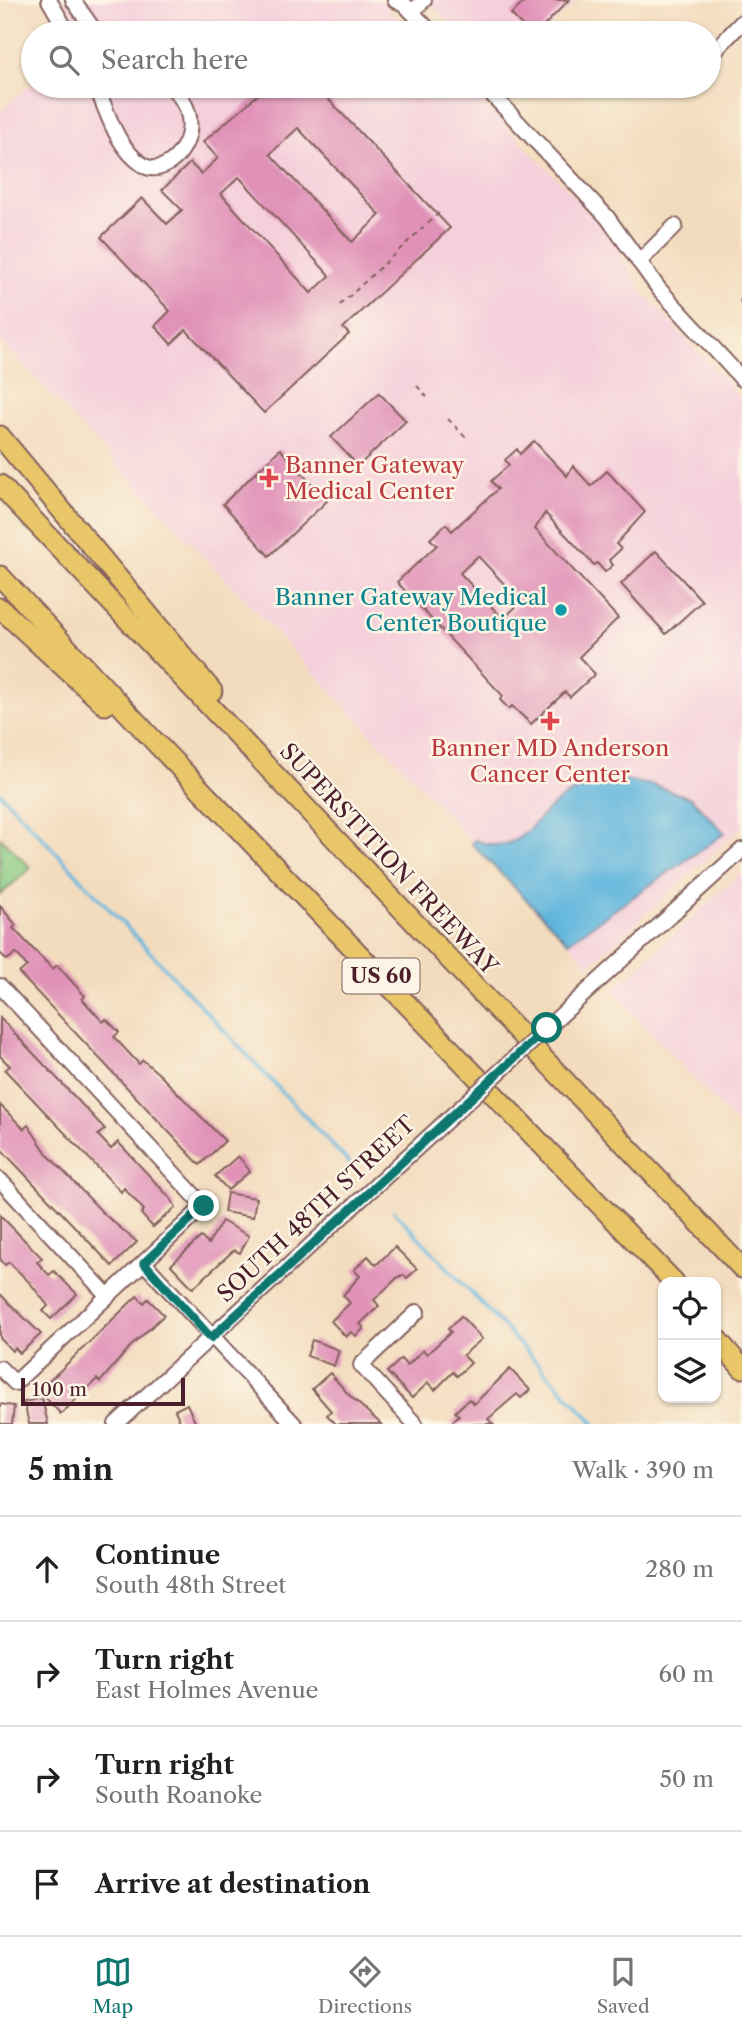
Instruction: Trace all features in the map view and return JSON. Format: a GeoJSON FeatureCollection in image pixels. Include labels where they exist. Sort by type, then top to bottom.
{"type":"FeatureCollection","features":[{"type":"Feature","properties":{"kind":"highway"},"geometry":{"type":"LineString","coordinates":[[0,436],[351,855]]}},
{"type":"Feature","properties":{"kind":"highway","name":"SUPERSTITION FREEWAY"},"geometry":{"type":"LineString","coordinates":[[0,485],[742,1268]]}},
{"type":"Feature","properties":{"kind":"highway","name":"US 60"},"geometry":{"type":"LineString","coordinates":[[0,576],[156,743],[669,1277]]}},
{"type":"Feature","properties":{"kind":"highway"},"geometry":{"type":"LineString","coordinates":[[0,608],[133,732],[156,743]]}},
{"type":"Feature","properties":{"kind":"highway"},"geometry":{"type":"LineString","coordinates":[[605,1208],[664,1277]]}},
{"type":"Feature","properties":{"kind":"highway"},"geometry":{"type":"LineString","coordinates":[[721,1331],[742,1354]]}},
{"type":"Feature","properties":{"kind":"highway"},"geometry":{"type":"LineString","coordinates":[[718,1340],[742,1368]]}},
{"type":"Feature","properties":{"kind":"street"},"geometry":{"type":"LineString","coordinates":[[49,0],[61,21]]}},
{"type":"Feature","properties":{"kind":"street"},"geometry":{"type":"LineString","coordinates":[[73,0],[88,21]]}},
{"type":"Feature","properties":{"kind":"street"},"geometry":{"type":"LineString","coordinates":[[404,4],[424,0]]}},
{"type":"Feature","properties":{"kind":"street"},"geometry":{"type":"LineString","coordinates":[[404,4],[420,21]]}},
{"type":"Feature","properties":{"kind":"street"},"geometry":{"type":"LineString","coordinates":[[721,44],[742,22]]}},
{"type":"Feature","properties":{"kind":"street"},"geometry":{"type":"LineString","coordinates":[[101,98],[119,138],[143,166],[155,169],[166,165],[188,142],[191,118],[182,98]]}},
{"type":"Feature","properties":{"kind":"street"},"geometry":{"type":"LineString","coordinates":[[495,98],[607,217],[659,289],[742,379]]}},
{"type":"Feature","properties":{"kind":"street"},"geometry":{"type":"LineString","coordinates":[[639,262],[675,226]]}},
{"type":"Feature","properties":{"kind":"street","name":"SOUTH 48TH STREET"},"geometry":{"type":"LineString","coordinates":[[116,1424],[742,850]]}},
{"type":"Feature","properties":{"kind":"street"},"geometry":{"type":"LineString","coordinates":[[0,986],[204,1206],[15,1383],[0,1368]]}},
{"type":"Feature","properties":{"kind":"street"},"geometry":{"type":"LineString","coordinates":[[0,1181],[108,1296]]}},
{"type":"Feature","properties":{"kind":"street"},"geometry":{"type":"LineString","coordinates":[[144,1263],[211,1338],[294,1424]]}},
{"type":"Feature","properties":{"kind":"street"},"geometry":{"type":"LineString","coordinates":[[415,1424],[361,1364],[417,1312]]}},
{"type":"Feature","properties":{"kind":"path"},"geometry":{"type":"LineString","coordinates":[[340,305],[442,210]]}},
{"type":"Feature","properties":{"kind":"path"},"geometry":{"type":"LineString","coordinates":[[742,299],[742,304]]}},
{"type":"Feature","properties":{"kind":"path"},"geometry":{"type":"LineString","coordinates":[[417,386],[427,397]]}},
{"type":"Feature","properties":{"kind":"path"},"geometry":{"type":"LineString","coordinates":[[448,419],[467,439]]}},
{"type":"Feature","properties":{"kind":"shaded area"},"geometry":{"type":"Polygon","coordinates":[[[63,0],[380,0],[400,21],[76,21],[63,0]]]}},
{"type":"Feature","properties":{"kind":"shaded area"},"geometry":{"type":"Polygon","coordinates":[[[427,0],[578,0],[556,21],[447,21],[427,0]]]}},
{"type":"Feature","properties":{"kind":"shaded area"},"geometry":{"type":"Polygon","coordinates":[[[21,93],[21,98],[478,98],[580,202],[612,240],[641,290],[742,399],[742,827],[589,965],[0,340],[0,112],[21,93]]]}},
{"type":"Feature","properties":{"kind":"shaded area"},"geometry":{"type":"Polygon","coordinates":[[[742,872],[742,1130],[613,991],[742,872]]]}},
{"type":"Feature","properties":{"kind":"green space"},"geometry":{"type":"Polygon","coordinates":[[[0,837],[31,868],[0,895],[0,837]]]}},
{"type":"Feature","properties":{"kind":"water"},"geometry":{"type":"Polygon","coordinates":[[[613,779],[653,785],[691,798],[725,833],[568,942],[471,843],[475,840],[490,844],[514,841],[567,795],[586,786],[613,779]]]}},
{"type":"Feature","properties":{"kind":"building"},"geometry":{"type":"Polygon","coordinates":[[[527,0],[569,0],[549,21],[518,21],[511,14],[527,0]]]}},
{"type":"Feature","properties":{"kind":"building"},"geometry":{"type":"Polygon","coordinates":[[[254,98],[327,98],[450,228],[343,328],[349,334],[264,413],[186,330],[171,344],[155,326],[170,311],[101,237],[142,198],[167,224],[182,210],[162,190],[190,163],[201,174],[218,158],[203,142],[254,98]],[[298,128],[270,154],[352,242],[380,215],[298,128]],[[239,177],[221,194],[311,293],[330,276],[239,177]]]}},
{"type":"Feature","properties":{"kind":"building"},"geometry":{"type":"Polygon","coordinates":[[[379,393],[406,421],[358,466],[331,437],[379,393]]]}},
{"type":"Feature","properties":{"kind":"building","name":"Banner Gateway Medical Center Boutique"},"geometry":{"type":"Polygon","coordinates":[[[534,441],[567,476],[573,466],[591,486],[607,471],[645,512],[616,544],[621,549],[609,560],[613,565],[605,572],[597,563],[594,565],[545,513],[535,529],[618,618],[579,657],[595,674],[570,697],[565,692],[531,724],[512,706],[509,709],[500,700],[503,696],[397,582],[437,545],[430,539],[446,524],[452,531],[498,489],[491,481],[509,465],[505,460],[517,449],[520,454],[534,441]],[[478,556],[460,573],[503,619],[521,602],[478,556]]]}},
{"type":"Feature","properties":{"kind":"building"},"geometry":{"type":"Polygon","coordinates":[[[280,449],[327,501],[269,556],[223,504],[280,449]]]}},
{"type":"Feature","properties":{"kind":"building"},"geometry":{"type":"Polygon","coordinates":[[[656,551],[702,601],[666,634],[621,584],[656,551]]]}},
{"type":"Feature","properties":{"kind":"building"},"geometry":{"type":"Polygon","coordinates":[[[0,906],[16,925],[13,928],[53,969],[57,965],[85,996],[82,999],[103,1022],[106,1019],[119,1032],[114,1037],[139,1064],[143,1060],[160,1075],[225,1141],[200,1165],[19,973],[27,966],[16,953],[7,960],[0,953],[0,906]]]}},
{"type":"Feature","properties":{"kind":"building"},"geometry":{"type":"Polygon","coordinates":[[[0,1018],[105,1129],[98,1135],[111,1149],[118,1142],[171,1199],[176,1207],[153,1227],[141,1214],[144,1210],[124,1188],[121,1192],[5,1070],[10,1066],[0,1056],[0,1018]]]}},
{"type":"Feature","properties":{"kind":"building"},"geometry":{"type":"Polygon","coordinates":[[[0,1105],[24,1129],[28,1125],[48,1155],[104,1214],[137,1242],[112,1266],[0,1148],[0,1105]]]}},
{"type":"Feature","properties":{"kind":"building"},"geometry":{"type":"Polygon","coordinates":[[[238,1156],[250,1171],[228,1190],[215,1176],[238,1156]]]}},
{"type":"Feature","properties":{"kind":"building"},"geometry":{"type":"Polygon","coordinates":[[[227,1193],[256,1198],[253,1217],[224,1212],[227,1193]]]}},
{"type":"Feature","properties":{"kind":"building"},"geometry":{"type":"Polygon","coordinates":[[[0,1215],[42,1258],[37,1262],[49,1275],[54,1271],[77,1294],[51,1319],[43,1311],[48,1306],[30,1283],[9,1262],[5,1265],[0,1259],[0,1215]]]}},
{"type":"Feature","properties":{"kind":"building"},"geometry":{"type":"Polygon","coordinates":[[[222,1221],[249,1236],[240,1253],[234,1250],[193,1288],[171,1265],[201,1237],[208,1244],[222,1221]]]}},
{"type":"Feature","properties":{"kind":"building"},"geometry":{"type":"Polygon","coordinates":[[[395,1247],[417,1269],[407,1278],[404,1275],[398,1277],[374,1300],[379,1306],[360,1324],[364,1328],[356,1336],[351,1332],[346,1337],[331,1321],[350,1303],[343,1295],[360,1276],[354,1270],[368,1256],[376,1265],[395,1247]]]}},
{"type":"Feature","properties":{"kind":"building"},"geometry":{"type":"Polygon","coordinates":[[[0,1294],[41,1334],[20,1353],[15,1348],[12,1351],[0,1338],[0,1294]]]}},
{"type":"Feature","properties":{"kind":"building"},"geometry":{"type":"Polygon","coordinates":[[[137,1296],[144,1303],[148,1299],[164,1315],[130,1347],[100,1382],[97,1379],[61,1414],[39,1391],[137,1296]]]}},
{"type":"Feature","properties":{"kind":"building"},"geometry":{"type":"Polygon","coordinates":[[[461,1316],[482,1339],[463,1355],[471,1363],[457,1376],[453,1372],[435,1390],[428,1383],[412,1398],[387,1372],[401,1359],[407,1366],[423,1350],[427,1354],[451,1332],[448,1329],[461,1316]]]}},
{"type":"Feature","properties":{"kind":"building"},"geometry":{"type":"Polygon","coordinates":[[[312,1340],[339,1350],[334,1366],[307,1356],[312,1340]]]}},
{"type":"Feature","properties":{"kind":"building"},"geometry":{"type":"Polygon","coordinates":[[[510,1369],[530,1390],[521,1398],[517,1394],[488,1419],[493,1424],[450,1424],[459,1415],[455,1412],[469,1399],[474,1404],[510,1369]]]}},
{"type":"Feature","properties":{"kind":"building"},"geometry":{"type":"Polygon","coordinates":[[[330,1373],[348,1394],[381,1424],[336,1424],[327,1415],[331,1411],[312,1389],[330,1373]]]}},
{"type":"Feature","properties":{"kind":"building"},"geometry":{"type":"Polygon","coordinates":[[[42,1398],[48,1424],[29,1424],[24,1402],[42,1398]]]}},
{"type":"Feature","properties":{"kind":"building"},"geometry":{"type":"Polygon","coordinates":[[[0,1404],[14,1406],[12,1424],[0,1424],[0,1404]]]}},
{"type":"Feature","properties":{"kind":"building"},"geometry":{"type":"Polygon","coordinates":[[[187,1404],[196,1424],[181,1424],[175,1410],[187,1404]]]}},
{"type":"Feature","properties":{"kind":"waterway"},"geometry":{"type":"LineString","coordinates":[[0,793],[351,1165]]}},
{"type":"Feature","properties":{"kind":"waterway"},"geometry":{"type":"LineString","coordinates":[[394,1211],[595,1424]]}},
{"type":"Feature","properties":{"kind":"place","name":"Banner Gateway Medical Center"},"geometry":{"type":"Point","coordinates":[269,478]}},
{"type":"Feature","properties":{"kind":"place","name":"Banner Gateway Medical Center Boutique"},"geometry":{"type":"Point","coordinates":[561,610]}},
{"type":"Feature","properties":{"kind":"place","name":"Banner MD Anderson Cancer Center"},"geometry":{"type":"Point","coordinates":[550,721]}},
{"type":"Feature","properties":{"kind":"route"},"geometry":{"type":"LineString","coordinates":[[204,1206],[144,1263],[211,1338],[547,1028]]}}]}
